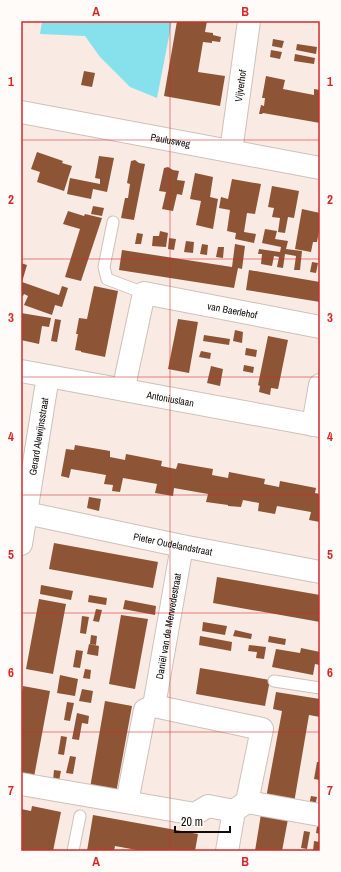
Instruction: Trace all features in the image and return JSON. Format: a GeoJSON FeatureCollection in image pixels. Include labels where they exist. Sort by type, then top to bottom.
{"type":"FeatureCollection","features":[{"type":"Feature","properties":{"kind":"street","name":"Vijverhof"},"geometry":{"type":"LineString","coordinates":[[231,151],[249,21]]}},
{"type":"Feature","properties":{"kind":"street","name":"Paulusweg"},"geometry":{"type":"LineString","coordinates":[[21,112],[320,168]]}},
{"type":"Feature","properties":{"kind":"street","name":"van Baerlehof"},"geometry":{"type":"LineString","coordinates":[[144,293],[320,327]]}},
{"type":"Feature","properties":{"kind":"street"},"geometry":{"type":"LineString","coordinates":[[125,390],[126,377],[144,293]]}},
{"type":"Feature","properties":{"kind":"street","name":"Antoniuslaan"},"geometry":{"type":"LineString","coordinates":[[21,371],[317,426]]}},
{"type":"Feature","properties":{"kind":"street","name":"Gerard Alewijnsstraat"},"geometry":{"type":"LineString","coordinates":[[21,544],[48,376]]}},
{"type":"Feature","properties":{"kind":"street"},"geometry":{"type":"LineString","coordinates":[[317,426],[320,385]]}},
{"type":"Feature","properties":{"kind":"street","name":"Pieter Oudelandstraat"},"geometry":{"type":"LineString","coordinates":[[26,513],[182,546],[320,572]]}},
{"type":"Feature","properties":{"kind":"street","name":"Daniël van de Merwedestraat"},"geometry":{"type":"LineString","coordinates":[[127,802],[145,710],[154,706],[182,546]]}},
{"type":"Feature","properties":{"kind":"street"},"geometry":{"type":"LineString","coordinates":[[154,706],[262,729],[241,807],[227,851]]}},
{"type":"Feature","properties":{"kind":"street"},"geometry":{"type":"LineString","coordinates":[[21,784],[195,814],[208,806],[241,807],[320,815]]}},
{"type":"Feature","properties":{"kind":"lane","name":"van Baerlehof"},"geometry":{"type":"LineString","coordinates":[[113,222],[104,267],[107,279],[144,293]]}},
{"type":"Feature","properties":{"kind":"lane"},"geometry":{"type":"LineString","coordinates":[[274,681],[320,688]]}},
{"type":"Feature","properties":{"kind":"lane"},"geometry":{"type":"LineString","coordinates":[[73,851],[80,816]]}},
{"type":"Feature","properties":{"kind":"water"},"geometry":{"type":"Polygon","coordinates":[[[42,21],[172,21],[157,98],[130,87],[100,57],[85,36],[40,34],[42,21]]]}},
{"type":"Feature","properties":{"kind":"building"},"geometry":{"type":"Polygon","coordinates":[[[177,21],[207,21],[205,32],[213,33],[213,35],[221,37],[220,42],[203,42],[198,72],[225,76],[220,106],[164,96],[177,21]]]}},
{"type":"Feature","properties":{"kind":"building"},"geometry":{"type":"Polygon","coordinates":[[[273,39],[284,41],[282,48],[272,46],[273,39]]]}},
{"type":"Feature","properties":{"kind":"building"},"geometry":{"type":"Polygon","coordinates":[[[297,44],[317,47],[316,54],[296,50],[297,44]]]}},
{"type":"Feature","properties":{"kind":"building"},"geometry":{"type":"Polygon","coordinates":[[[271,50],[282,52],[280,59],[270,57],[271,50]]]}},
{"type":"Feature","properties":{"kind":"building"},"geometry":{"type":"Polygon","coordinates":[[[295,54],[315,58],[314,64],[294,61],[295,54]]]}},
{"type":"Feature","properties":{"kind":"building"},"geometry":{"type":"Polygon","coordinates":[[[84,71],[95,73],[92,87],[81,85],[84,71]]]}},
{"type":"Feature","properties":{"kind":"building"},"geometry":{"type":"Polygon","coordinates":[[[266,76],[285,80],[283,89],[314,95],[314,89],[320,90],[320,123],[263,113],[259,114],[261,105],[264,106],[265,98],[262,98],[266,76]]]}},
{"type":"Feature","properties":{"kind":"building"},"geometry":{"type":"Polygon","coordinates":[[[37,152],[63,161],[62,163],[72,166],[64,191],[37,182],[40,172],[31,169],[37,152]]]}},
{"type":"Feature","properties":{"kind":"building"},"geometry":{"type":"Polygon","coordinates":[[[99,156],[114,158],[107,192],[93,189],[91,199],[67,194],[70,178],[100,184],[100,179],[95,178],[99,156]]]}},
{"type":"Feature","properties":{"kind":"building"},"geometry":{"type":"Polygon","coordinates":[[[135,160],[139,163],[145,164],[134,220],[121,218],[125,198],[128,198],[130,184],[127,183],[131,161],[135,160]]]}},
{"type":"Feature","properties":{"kind":"building"},"geometry":{"type":"Polygon","coordinates":[[[168,167],[179,171],[177,180],[185,181],[182,195],[177,194],[173,211],[162,209],[166,192],[159,191],[164,168],[168,167]]]}},
{"type":"Feature","properties":{"kind":"building"},"geometry":{"type":"Polygon","coordinates":[[[195,173],[213,177],[210,197],[218,199],[213,229],[196,225],[201,201],[190,199],[195,173]]]}},
{"type":"Feature","properties":{"kind":"building"},"geometry":{"type":"Polygon","coordinates":[[[232,179],[261,184],[255,214],[247,213],[244,232],[256,234],[254,243],[235,239],[236,233],[227,231],[230,210],[219,208],[221,197],[228,199],[232,179]]]}},
{"type":"Feature","properties":{"kind":"building"},"geometry":{"type":"Polygon","coordinates":[[[272,186],[299,191],[294,218],[288,217],[285,233],[278,232],[280,218],[272,217],[274,208],[268,207],[272,186]]]}},
{"type":"Feature","properties":{"kind":"building"},"geometry":{"type":"Polygon","coordinates":[[[93,206],[104,208],[102,216],[91,214],[93,206]]]}},
{"type":"Feature","properties":{"kind":"building"},"geometry":{"type":"Polygon","coordinates":[[[302,209],[320,213],[320,226],[317,242],[313,242],[311,252],[295,249],[302,209]]]}},
{"type":"Feature","properties":{"kind":"building"},"geometry":{"type":"Polygon","coordinates":[[[68,211],[84,216],[85,214],[102,218],[81,281],[65,277],[80,229],[63,224],[68,211]]]}},
{"type":"Feature","properties":{"kind":"building"},"geometry":{"type":"Polygon","coordinates":[[[265,229],[277,231],[275,239],[288,241],[286,249],[302,251],[300,270],[294,270],[296,256],[285,254],[283,268],[277,267],[279,257],[274,256],[272,266],[261,264],[262,254],[258,254],[259,249],[280,252],[281,247],[262,243],[265,229]]]}},
{"type":"Feature","properties":{"kind":"building"},"geometry":{"type":"Polygon","coordinates":[[[160,231],[168,233],[166,247],[152,246],[153,236],[159,236],[160,231]]]}},
{"type":"Feature","properties":{"kind":"building"},"geometry":{"type":"Polygon","coordinates":[[[137,233],[143,234],[141,244],[135,244],[137,233]]]}},
{"type":"Feature","properties":{"kind":"building"},"geometry":{"type":"Polygon","coordinates":[[[169,238],[176,239],[174,250],[168,249],[169,238]]]}},
{"type":"Feature","properties":{"kind":"building"},"geometry":{"type":"Polygon","coordinates":[[[186,241],[194,242],[193,253],[184,252],[186,241]]]}},
{"type":"Feature","properties":{"kind":"building"},"geometry":{"type":"Polygon","coordinates":[[[202,244],[208,245],[207,255],[200,254],[202,244]]]}},
{"type":"Feature","properties":{"kind":"building"},"geometry":{"type":"Polygon","coordinates":[[[235,244],[245,246],[242,269],[238,268],[234,288],[119,270],[122,250],[232,267],[235,244]]]}},
{"type":"Feature","properties":{"kind":"building"},"geometry":{"type":"Polygon","coordinates":[[[218,247],[224,247],[223,258],[216,257],[218,247]]]}},
{"type":"Feature","properties":{"kind":"building"},"geometry":{"type":"Polygon","coordinates":[[[312,262],[318,263],[316,273],[310,272],[312,262]]]}},
{"type":"Feature","properties":{"kind":"building"},"geometry":{"type":"Polygon","coordinates":[[[21,263],[27,265],[22,282],[59,295],[62,286],[68,288],[62,307],[55,305],[52,315],[24,305],[28,296],[24,294],[21,296],[21,263]]]}},
{"type":"Feature","properties":{"kind":"building"},"geometry":{"type":"Polygon","coordinates":[[[249,270],[320,282],[320,302],[246,290],[249,270]]]}},
{"type":"Feature","properties":{"kind":"building"},"geometry":{"type":"Polygon","coordinates":[[[94,286],[118,291],[105,357],[75,350],[79,318],[87,319],[94,286]]]}},
{"type":"Feature","properties":{"kind":"building"},"geometry":{"type":"Polygon","coordinates":[[[21,313],[51,318],[49,327],[42,326],[39,344],[21,340],[21,313]]]}},
{"type":"Feature","properties":{"kind":"building"},"geometry":{"type":"Polygon","coordinates":[[[55,319],[61,320],[57,342],[51,341],[55,319]]]}},
{"type":"Feature","properties":{"kind":"building"},"geometry":{"type":"Polygon","coordinates":[[[178,319],[198,322],[189,373],[168,369],[178,319]]]}},
{"type":"Feature","properties":{"kind":"building"},"geometry":{"type":"Polygon","coordinates":[[[235,330],[243,332],[242,343],[233,341],[235,330]]]}},
{"type":"Feature","properties":{"kind":"building"},"geometry":{"type":"Polygon","coordinates":[[[204,335],[230,339],[229,345],[203,341],[204,335]]]}},
{"type":"Feature","properties":{"kind":"building"},"geometry":{"type":"Polygon","coordinates":[[[268,336],[288,340],[278,389],[271,388],[270,395],[259,392],[260,386],[258,385],[268,336]]]}},
{"type":"Feature","properties":{"kind":"building"},"geometry":{"type":"Polygon","coordinates":[[[246,348],[257,350],[256,357],[245,355],[246,348]]]}},
{"type":"Feature","properties":{"kind":"building"},"geometry":{"type":"Polygon","coordinates":[[[201,351],[211,353],[210,359],[199,357],[201,351]]]}},
{"type":"Feature","properties":{"kind":"building"},"geometry":{"type":"Polygon","coordinates":[[[244,365],[254,367],[253,373],[243,371],[244,365]]]}},
{"type":"Feature","properties":{"kind":"building"},"geometry":{"type":"Polygon","coordinates":[[[211,366],[223,369],[220,386],[207,383],[211,366]]]}},
{"type":"Feature","properties":{"kind":"building"},"geometry":{"type":"Polygon","coordinates":[[[75,445],[110,451],[110,457],[125,460],[126,454],[162,461],[161,466],[176,469],[178,463],[213,469],[212,475],[228,478],[229,472],[265,479],[264,484],[279,487],[280,481],[316,488],[315,493],[320,494],[320,522],[309,520],[311,512],[277,506],[275,514],[258,511],[259,503],[243,500],[241,507],[228,506],[206,502],[208,494],[174,488],[173,496],[155,493],[157,484],[123,478],[120,492],[112,491],[113,485],[104,484],[106,475],[71,469],[69,478],[61,476],[66,449],[74,450],[75,445]]]}},
{"type":"Feature","properties":{"kind":"building"},"geometry":{"type":"Polygon","coordinates":[[[89,497],[101,499],[99,511],[87,508],[89,497]]]}},
{"type":"Feature","properties":{"kind":"building"},"geometry":{"type":"Polygon","coordinates":[[[54,543],[158,562],[153,588],[49,569],[54,543]]]}},
{"type":"Feature","properties":{"kind":"building"},"geometry":{"type":"Polygon","coordinates":[[[217,577],[320,595],[320,622],[213,603],[217,577]]]}},
{"type":"Feature","properties":{"kind":"building"},"geometry":{"type":"Polygon","coordinates":[[[41,585],[73,591],[71,600],[40,594],[41,585]]]}},
{"type":"Feature","properties":{"kind":"building"},"geometry":{"type":"Polygon","coordinates":[[[89,595],[107,598],[106,605],[88,602],[89,595]]]}},
{"type":"Feature","properties":{"kind":"building"},"geometry":{"type":"Polygon","coordinates":[[[39,599],[66,604],[53,674],[26,669],[39,599]]]}},
{"type":"Feature","properties":{"kind":"building"},"geometry":{"type":"Polygon","coordinates":[[[125,600],[156,606],[155,615],[123,609],[125,600]]]}},
{"type":"Feature","properties":{"kind":"building"},"geometry":{"type":"Polygon","coordinates":[[[96,609],[102,610],[99,622],[93,621],[96,609]]]}},
{"type":"Feature","properties":{"kind":"building"},"geometry":{"type":"Polygon","coordinates":[[[121,615],[148,619],[135,689],[109,684],[121,615]]]}},
{"type":"Feature","properties":{"kind":"building"},"geometry":{"type":"Polygon","coordinates":[[[82,616],[89,617],[86,634],[80,633],[82,616]]]}},
{"type":"Feature","properties":{"kind":"building"},"geometry":{"type":"Polygon","coordinates":[[[203,622],[227,626],[225,635],[202,631],[203,622]]]}},
{"type":"Feature","properties":{"kind":"building"},"geometry":{"type":"Polygon","coordinates":[[[235,630],[252,634],[251,639],[233,636],[235,630]]]}},
{"type":"Feature","properties":{"kind":"building"},"geometry":{"type":"Polygon","coordinates":[[[91,635],[97,636],[96,645],[90,644],[91,635]]]}},
{"type":"Feature","properties":{"kind":"building"},"geometry":{"type":"Polygon","coordinates":[[[200,636],[232,642],[231,651],[199,645],[200,636]]]}},
{"type":"Feature","properties":{"kind":"building"},"geometry":{"type":"Polygon","coordinates":[[[269,636],[286,639],[285,645],[268,642],[269,636]]]}},
{"type":"Feature","properties":{"kind":"building"},"geometry":{"type":"Polygon","coordinates":[[[89,644],[99,646],[98,656],[87,654],[89,644]]]}},
{"type":"Feature","properties":{"kind":"building"},"geometry":{"type":"Polygon","coordinates":[[[249,645],[266,647],[264,659],[256,658],[257,652],[248,651],[249,645]]]}},
{"type":"Feature","properties":{"kind":"building"},"geometry":{"type":"Polygon","coordinates":[[[301,648],[320,652],[320,665],[315,664],[313,675],[272,667],[276,649],[300,653],[301,648]]]}},
{"type":"Feature","properties":{"kind":"building"},"geometry":{"type":"Polygon","coordinates":[[[76,650],[83,651],[80,668],[73,667],[76,650]]]}},
{"type":"Feature","properties":{"kind":"building"},"geometry":{"type":"Polygon","coordinates":[[[200,668],[270,680],[265,706],[196,694],[200,668]]]}},
{"type":"Feature","properties":{"kind":"building"},"geometry":{"type":"Polygon","coordinates":[[[85,669],[91,670],[90,679],[83,678],[85,669]]]}},
{"type":"Feature","properties":{"kind":"building"},"geometry":{"type":"Polygon","coordinates":[[[60,675],[78,679],[75,696],[57,693],[60,675]]]}},
{"type":"Feature","properties":{"kind":"building"},"geometry":{"type":"Polygon","coordinates":[[[23,686],[50,691],[34,777],[21,775],[21,698],[23,686]]]}},
{"type":"Feature","properties":{"kind":"building"},"geometry":{"type":"Polygon","coordinates":[[[82,689],[93,691],[91,703],[79,701],[82,689]]]}},
{"type":"Feature","properties":{"kind":"building"},"geometry":{"type":"Polygon","coordinates":[[[276,692],[320,699],[320,717],[309,715],[294,803],[266,798],[282,711],[273,709],[276,692]]]}},
{"type":"Feature","properties":{"kind":"building"},"geometry":{"type":"Polygon","coordinates":[[[105,701],[132,706],[116,793],[90,788],[105,701]]]}},
{"type":"Feature","properties":{"kind":"building"},"geometry":{"type":"Polygon","coordinates":[[[67,702],[74,703],[70,721],[64,720],[67,702]]]}},
{"type":"Feature","properties":{"kind":"building"},"geometry":{"type":"Polygon","coordinates":[[[77,713],[89,716],[88,724],[82,723],[79,740],[72,739],[77,713]]]}},
{"type":"Feature","properties":{"kind":"building"},"geometry":{"type":"Polygon","coordinates":[[[61,736],[67,737],[64,755],[58,754],[61,736]]]}},
{"type":"Feature","properties":{"kind":"building"},"geometry":{"type":"Polygon","coordinates":[[[70,756],[76,757],[73,774],[66,773],[70,756]]]}},
{"type":"Feature","properties":{"kind":"building"},"geometry":{"type":"Polygon","coordinates":[[[317,762],[320,762],[320,780],[314,779],[317,762]]]}},
{"type":"Feature","properties":{"kind":"building"},"geometry":{"type":"Polygon","coordinates":[[[54,770],[61,771],[59,781],[53,780],[54,770]]]}},
{"type":"Feature","properties":{"kind":"building"},"geometry":{"type":"Polygon","coordinates":[[[311,796],[317,797],[315,806],[309,805],[311,796]]]}},
{"type":"Feature","properties":{"kind":"building"},"geometry":{"type":"Polygon","coordinates":[[[32,806],[61,812],[53,851],[21,851],[21,809],[31,811],[32,806]]]}},
{"type":"Feature","properties":{"kind":"building"},"geometry":{"type":"Polygon","coordinates":[[[261,814],[288,819],[282,851],[255,851],[261,814]]]}},
{"type":"Feature","properties":{"kind":"building"},"geometry":{"type":"Polygon","coordinates":[[[93,815],[198,834],[195,851],[142,851],[115,846],[114,851],[87,851],[93,815]]]}},
{"type":"Feature","properties":{"kind":"building"},"geometry":{"type":"Polygon","coordinates":[[[318,820],[320,820],[320,834],[316,833],[318,820]]]}},
{"type":"Feature","properties":{"kind":"building"},"geometry":{"type":"Polygon","coordinates":[[[304,831],[310,832],[307,849],[301,848],[304,831]]]}},
{"type":"Feature","properties":{"kind":"building"},"geometry":{"type":"Polygon","coordinates":[[[314,841],[320,842],[319,851],[313,851],[314,841]]]}}]}
